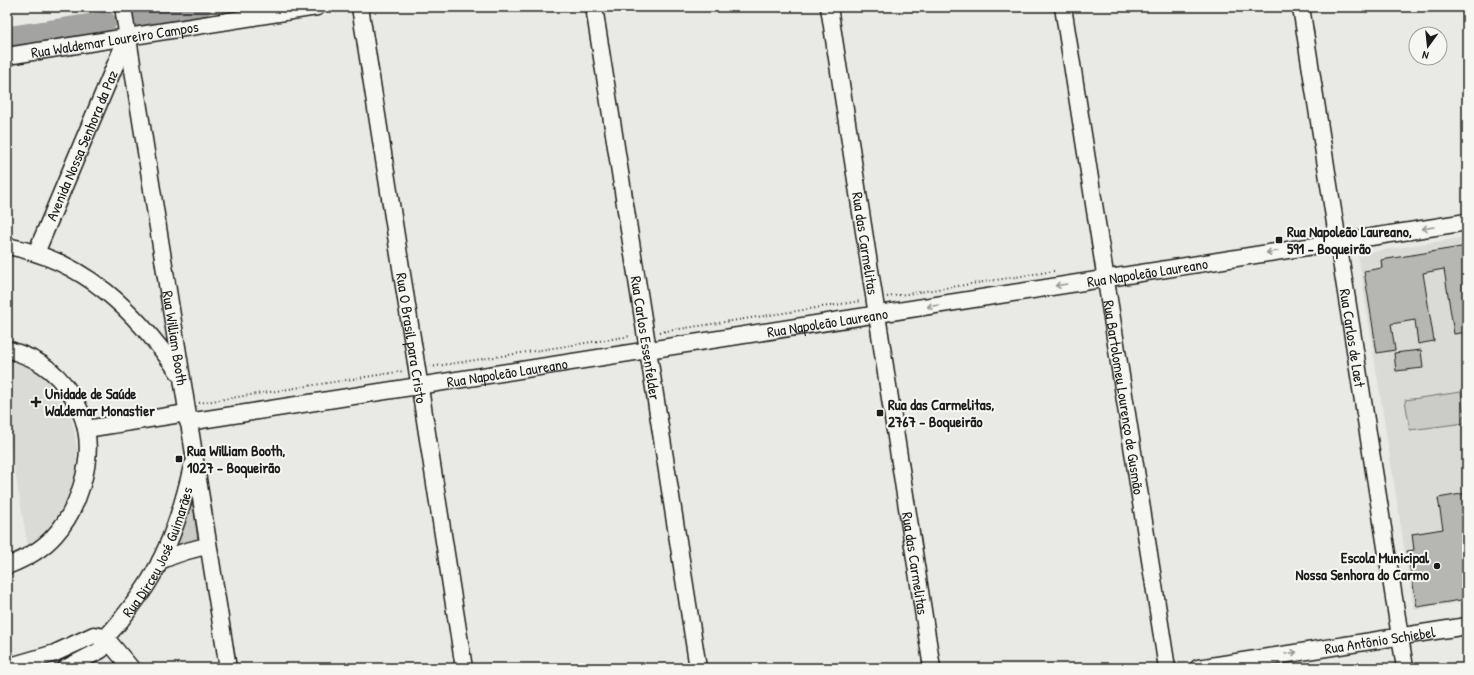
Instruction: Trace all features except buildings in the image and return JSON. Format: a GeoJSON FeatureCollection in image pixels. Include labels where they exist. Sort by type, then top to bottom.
{"type":"FeatureCollection","features":[{"type":"Feature","properties":{"kind":"street","name":"Rua William Booth"},"geometry":{"type":"LineString","coordinates":[[123,7],[228,668]]}},
{"type":"Feature","properties":{"kind":"street","name":"Rua Waldemar Loureiro Campos"},"geometry":{"type":"LineString","coordinates":[[7,56],[317,7]]}},
{"type":"Feature","properties":{"kind":"street","name":"Rua O Brasil para Cristo"},"geometry":{"type":"LineString","coordinates":[[360,7],[464,668]]}},
{"type":"Feature","properties":{"kind":"street","name":"Rua Carlos Essenfelder"},"geometry":{"type":"LineString","coordinates":[[594,7],[698,668]]}},
{"type":"Feature","properties":{"kind":"street","name":"Rua das Carmelitas"},"geometry":{"type":"LineString","coordinates":[[829,7],[932,668]]}},
{"type":"Feature","properties":{"kind":"street","name":"Rua Bartolomeu Lourenço de Gusmão"},"geometry":{"type":"LineString","coordinates":[[1063,7],[1167,668]]}},
{"type":"Feature","properties":{"kind":"street","name":"Rua Carlos de Laet"},"geometry":{"type":"LineString","coordinates":[[1301,7],[1405,668]]}},
{"type":"Feature","properties":{"kind":"street","name":"Avenida Nossa Senhora da Paz"},"geometry":{"type":"LineString","coordinates":[[36,253],[127,37]]}},
{"type":"Feature","properties":{"kind":"street","name":"Rua Napoleão Laureano"},"geometry":{"type":"LineString","coordinates":[[86,429],[188,418],[420,386],[1467,222]]}},
{"type":"Feature","properties":{"kind":"street"},"geometry":{"type":"LineString","coordinates":[[7,246],[36,253],[58,261],[82,274],[102,288],[124,307],[153,339],[181,376]]}},
{"type":"Feature","properties":{"kind":"street"},"geometry":{"type":"LineString","coordinates":[[7,349],[26,356],[43,365],[57,377],[71,394],[86,429],[87,457],[78,495],[69,515],[56,535],[38,550],[20,561],[7,566]]}},
{"type":"Feature","properties":{"kind":"street","name":"Rua Dirceu José Guimarães"},"geometry":{"type":"LineString","coordinates":[[66,668],[101,650],[105,637],[136,601],[160,561],[172,534],[194,459]]}},
{"type":"Feature","properties":{"kind":"street"},"geometry":{"type":"LineString","coordinates":[[160,561],[179,552],[208,546]]}},
{"type":"Feature","properties":{"kind":"street","name":"Rua Antônio Schiebel"},"geometry":{"type":"LineString","coordinates":[[1198,668],[1467,626]]}},
{"type":"Feature","properties":{"kind":"street"},"geometry":{"type":"LineString","coordinates":[[7,666],[55,653],[94,635],[105,637],[131,668]]}},
{"type":"Feature","properties":{"kind":"street"},"geometry":{"type":"LineString","coordinates":[[55,653],[62,668]]}},
{"type":"Feature","properties":{"kind":"path"},"geometry":{"type":"LineString","coordinates":[[891,296],[1059,270]]}},
{"type":"Feature","properties":{"kind":"path"},"geometry":{"type":"LineString","coordinates":[[657,332],[860,301]]}},
{"type":"Feature","properties":{"kind":"path"},"geometry":{"type":"LineString","coordinates":[[426,368],[636,336]]}},
{"type":"Feature","properties":{"kind":"path"},"geometry":{"type":"LineString","coordinates":[[202,402],[407,371]]}},
{"type":"Feature","properties":{"kind":"shaded area"},"geometry":{"type":"Polygon","coordinates":[[[1467,237],[1467,601],[1414,610],[1358,254],[1467,237]]]}},
{"type":"Feature","properties":{"kind":"shaded area"},"geometry":{"type":"Polygon","coordinates":[[[7,355],[32,365],[48,377],[60,393],[69,410],[77,449],[76,470],[71,489],[63,508],[52,524],[28,547],[7,425],[7,355]]]}},
{"type":"Feature","properties":{"kind":"shaded area"},"geometry":{"type":"Polygon","coordinates":[[[1461,392],[1465,423],[1410,430],[1405,400],[1461,392]]]}},
{"type":"Feature","properties":{"kind":"shaded area"},"geometry":{"type":"Polygon","coordinates":[[[191,491],[198,541],[173,549],[191,491]]]}},
{"type":"Feature","properties":{"kind":"waterway"},"geometry":{"type":"LineString","coordinates":[[141,17],[201,7]]}},
{"type":"Feature","properties":{"kind":"waterway"},"geometry":{"type":"LineString","coordinates":[[7,37],[106,22]]}},
{"type":"Feature","properties":{"kind":"place","name":"Rua Napoleão Laureano, 591 - Boqueirão"},"geometry":{"type":"Point","coordinates":[1279,240]}},
{"type":"Feature","properties":{"kind":"place","name":"Unidade de Saúde Waldemar Monastier"},"geometry":{"type":"Point","coordinates":[36,402]}},
{"type":"Feature","properties":{"kind":"place","name":"Rua das Carmelitas, 2767 - Boqueirão"},"geometry":{"type":"Point","coordinates":[880,413]}},
{"type":"Feature","properties":{"kind":"place","name":"Rua William Booth, 1027 - Boqueirão"},"geometry":{"type":"Point","coordinates":[179,459]}},
{"type":"Feature","properties":{"kind":"place","name":"Escola Municipal Nossa Senhora do Carmo"},"geometry":{"type":"Point","coordinates":[1437,566]}}]}
